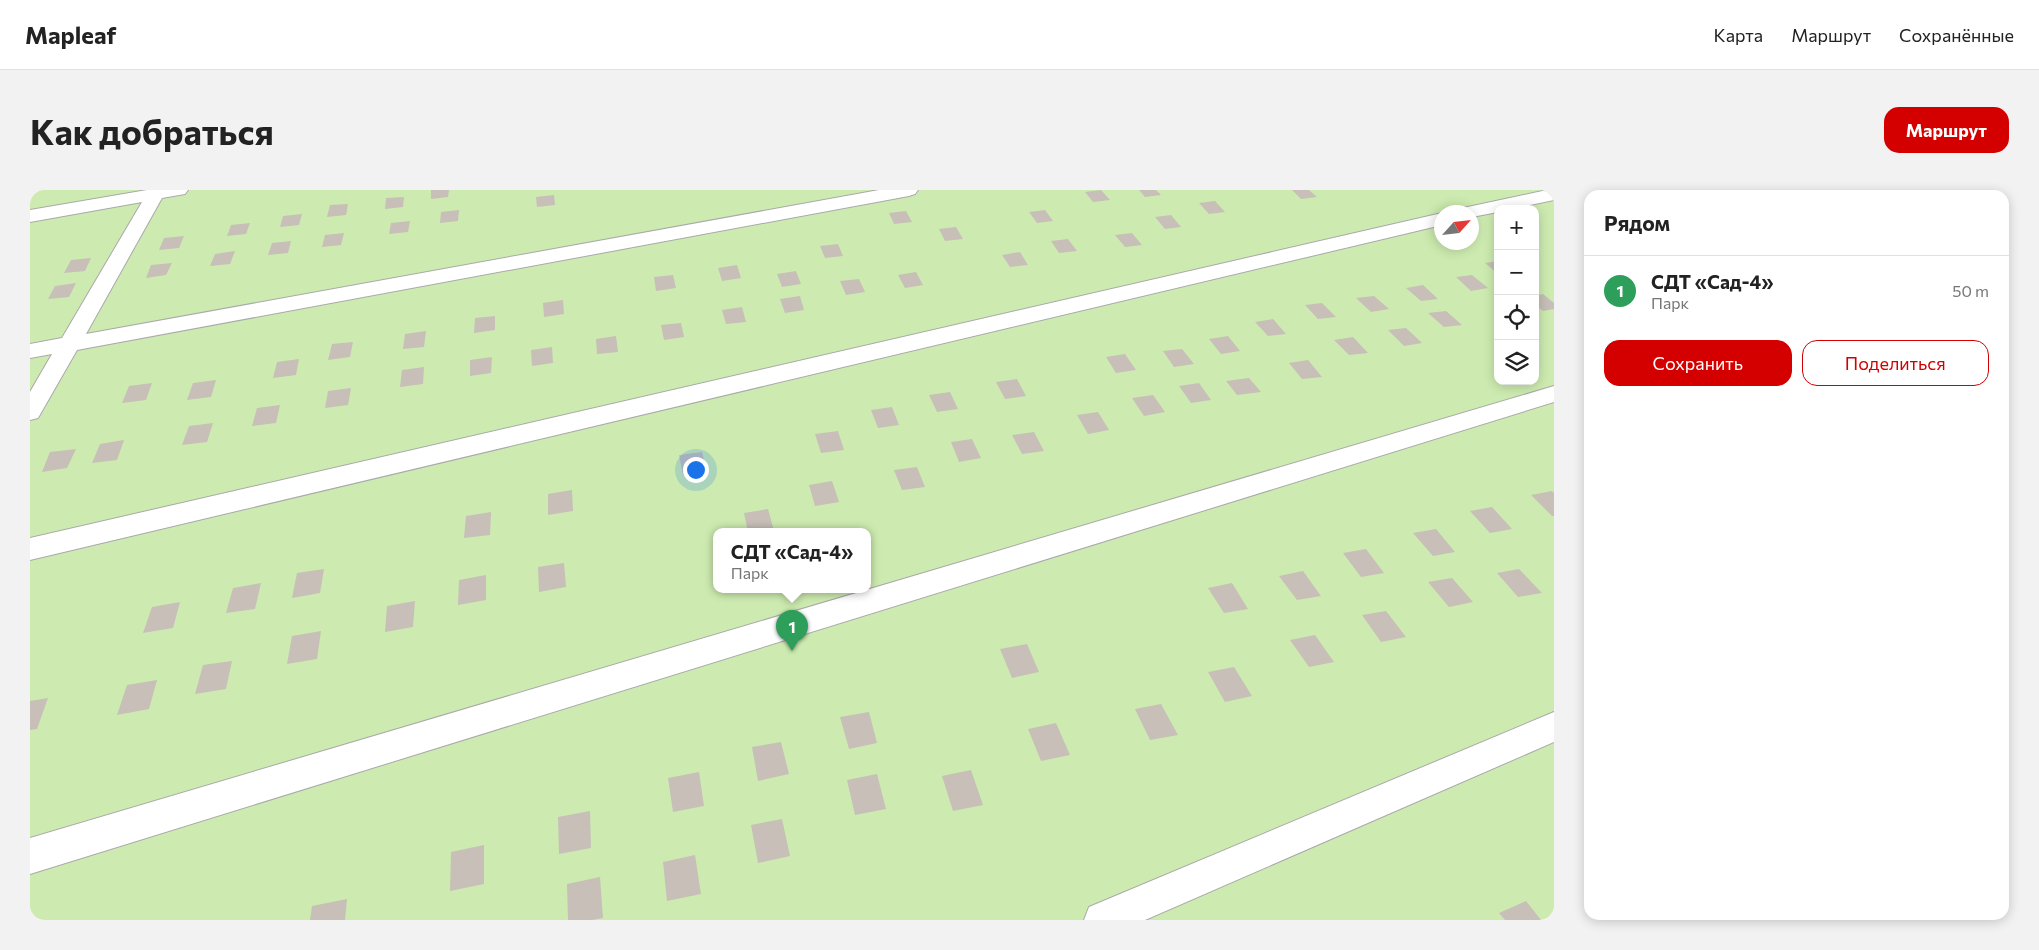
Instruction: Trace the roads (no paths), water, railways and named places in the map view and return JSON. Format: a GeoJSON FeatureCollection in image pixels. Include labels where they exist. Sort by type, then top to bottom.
{"type":"FeatureCollection","features":[{"type":"Feature","properties":{"kind":"street"},"geometry":{"type":"LineString","coordinates":[[30,216],[157,192],[179,190]]}},
{"type":"Feature","properties":{"kind":"street"},"geometry":{"type":"LineString","coordinates":[[30,351],[906,190]]}},
{"type":"Feature","properties":{"kind":"street"},"geometry":{"type":"LineString","coordinates":[[30,412],[157,192]]}},
{"type":"Feature","properties":{"kind":"street"},"geometry":{"type":"LineString","coordinates":[[1479,210],[1554,194]]}},
{"type":"Feature","properties":{"kind":"street"},"geometry":{"type":"LineString","coordinates":[[30,549],[1434,221]]}},
{"type":"Feature","properties":{"kind":"street"},"geometry":{"type":"LineString","coordinates":[[30,856],[1554,394]]}},
{"type":"Feature","properties":{"kind":"street"},"geometry":{"type":"LineString","coordinates":[[1102,920],[1554,727]]}},
{"type":"Feature","properties":{"kind":"place","name":"СДТ «Сад-4»"},"geometry":{"type":"Point","coordinates":[792,651]}}]}
